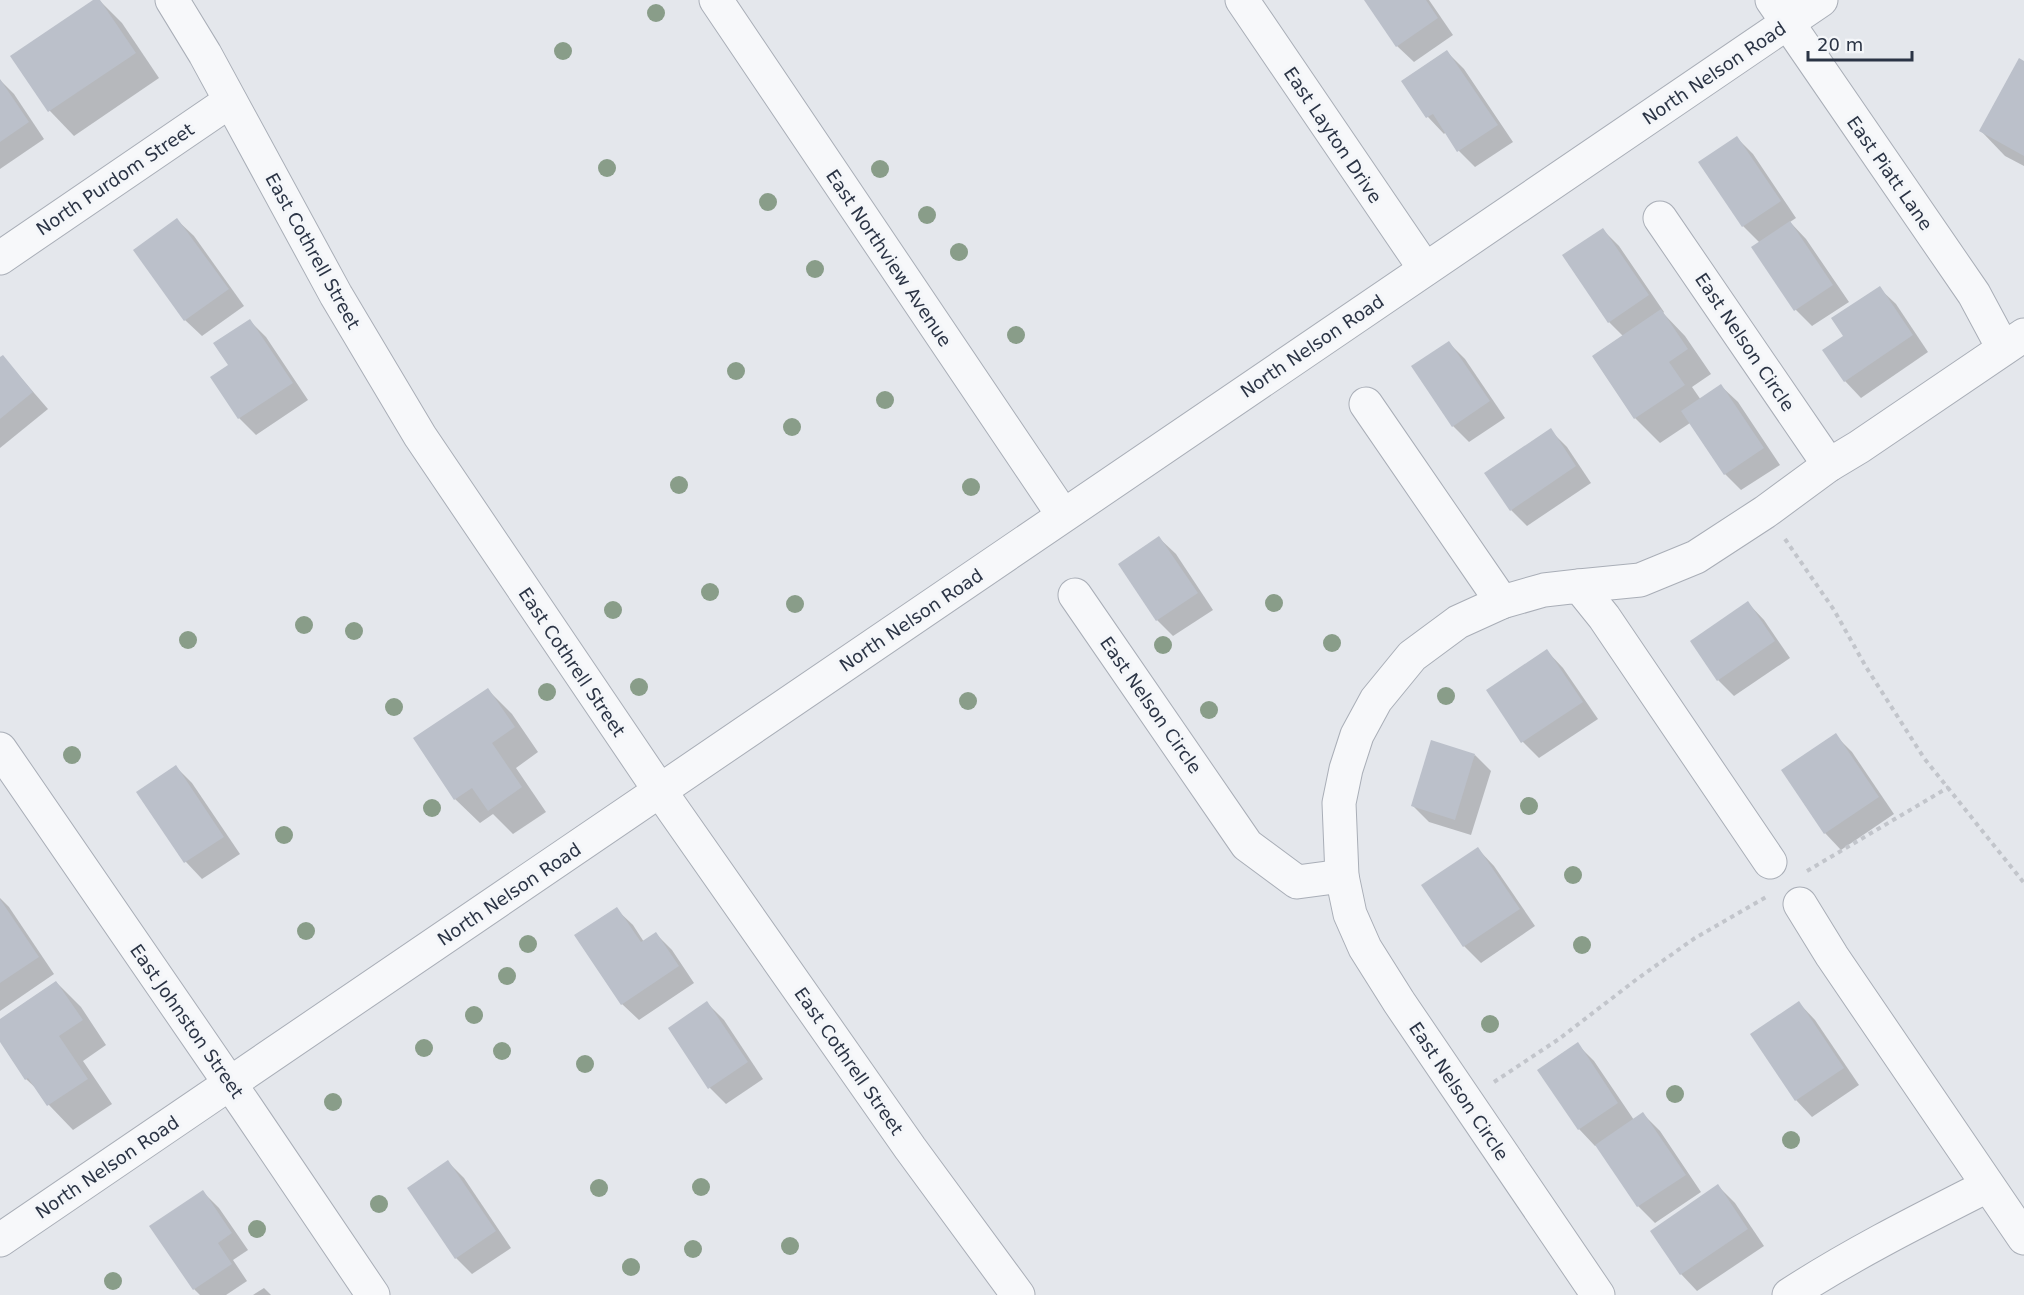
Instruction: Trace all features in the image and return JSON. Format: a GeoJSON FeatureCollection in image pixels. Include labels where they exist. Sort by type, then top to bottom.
{"type":"FeatureCollection","features":[{"type":"Feature","properties":{"kind":"street","name":"East Cothrell Street"},"geometry":{"type":"LineString","coordinates":[[172,0],[336,295],[420,436],[660,791],[910,1148],[1018,1295]]}},
{"type":"Feature","properties":{"kind":"street","name":"East Northview Avenue"},"geometry":{"type":"LineString","coordinates":[[716,0],[1064,515]]}},
{"type":"Feature","properties":{"kind":"street","name":"East Layton Drive"},"geometry":{"type":"LineString","coordinates":[[1242,0],[1425,269]]}},
{"type":"Feature","properties":{"kind":"street","name":"North Nelson Road"},"geometry":{"type":"LineString","coordinates":[[0,1240],[1425,269],[1780,12],[1821,0]]}},
{"type":"Feature","properties":{"kind":"street","name":"East Piatt Lane"},"geometry":{"type":"LineString","coordinates":[[1780,12],[1974,294],[2013,341]]}},
{"type":"Feature","properties":{"kind":"street","name":"North Purdom Street"},"geometry":{"type":"LineString","coordinates":[[0,258],[230,101]]}},
{"type":"Feature","properties":{"kind":"street","name":"East Nelson Circle"},"geometry":{"type":"LineString","coordinates":[[1660,219],[1829,465]]}},
{"type":"Feature","properties":{"kind":"street","name":"East Nelson Circle"},"geometry":{"type":"LineString","coordinates":[[1598,1295],[1365,948],[1350,914],[1342,876],[1339,803],[1346,769],[1357,735],[1376,700],[1412,656],[1458,622],[1502,602],[1544,590],[1640,580],[1696,557],[1766,512],[1829,465],[1859,447],[2013,341]]}},
{"type":"Feature","properties":{"kind":"street"},"geometry":{"type":"LineString","coordinates":[[1366,404],[1502,602]]}},
{"type":"Feature","properties":{"kind":"street"},"geometry":{"type":"LineString","coordinates":[[1579,586],[1604,617],[2024,1238]]}},
{"type":"Feature","properties":{"kind":"street","name":"East Nelson Circle"},"geometry":{"type":"LineString","coordinates":[[1075,595],[1247,845],[1297,882],[1342,876]]}},
{"type":"Feature","properties":{"kind":"street","name":"East Johnston Street"},"geometry":{"type":"LineString","coordinates":[[0,749],[373,1295]]}},
{"type":"Feature","properties":{"kind":"street"},"geometry":{"type":"LineString","coordinates":[[1789,1295],[1815,1278],[1927,1216],[1987,1186]]}},
{"type":"Feature","properties":{"kind":"path"},"geometry":{"type":"LineString","coordinates":[[1766,512],[1834,610],[1866,667],[1924,758],[2024,883]]}},
{"type":"Feature","properties":{"kind":"path"},"geometry":{"type":"LineString","coordinates":[[1466,1101],[1559,1039],[1695,938],[1949,788]]}},
{"type":"Feature","properties":{"kind":"building"},"geometry":{"type":"Polygon","coordinates":[[[93,0],[100,0],[136,53],[48,112],[10,56],[93,0]]]}},
{"type":"Feature","properties":{"kind":"building"},"geometry":{"type":"Polygon","coordinates":[[[1364,0],[1426,0],[1438,18],[1396,47],[1364,0]]]}},
{"type":"Feature","properties":{"kind":"building"},"geometry":{"type":"Polygon","coordinates":[[[1447,50],[1498,125],[1457,152],[1433,114],[1426,118],[1401,81],[1447,50]]]}},
{"type":"Feature","properties":{"kind":"building"},"geometry":{"type":"Polygon","coordinates":[[[2019,58],[2024,61],[2024,156],[1979,131],[2019,58]]]}},
{"type":"Feature","properties":{"kind":"building"},"geometry":{"type":"Polygon","coordinates":[[[0,79],[29,122],[0,142],[0,79]]]}},
{"type":"Feature","properties":{"kind":"building"},"geometry":{"type":"Polygon","coordinates":[[[1737,136],[1781,201],[1742,227],[1698,162],[1737,136]]]}},
{"type":"Feature","properties":{"kind":"building"},"geometry":{"type":"Polygon","coordinates":[[[177,218],[229,289],[184,321],[133,250],[177,218]]]}},
{"type":"Feature","properties":{"kind":"building"},"geometry":{"type":"Polygon","coordinates":[[[1790,221],[1833,285],[1794,311],[1751,247],[1790,221]]]}},
{"type":"Feature","properties":{"kind":"building"},"geometry":{"type":"Polygon","coordinates":[[[1603,228],[1649,295],[1608,323],[1562,255],[1603,228]]]}},
{"type":"Feature","properties":{"kind":"building"},"geometry":{"type":"Polygon","coordinates":[[[1880,286],[1913,335],[1844,382],[1822,350],[1843,336],[1831,318],[1880,286]]]}},
{"type":"Feature","properties":{"kind":"building"},"geometry":{"type":"Polygon","coordinates":[[[1661,309],[1688,349],[1669,362],[1685,385],[1634,419],[1592,356],[1661,309]]]}},
{"type":"Feature","properties":{"kind":"building"},"geometry":{"type":"Polygon","coordinates":[[[250,319],[293,383],[238,419],[210,377],[228,365],[213,343],[250,319]]]}},
{"type":"Feature","properties":{"kind":"building"},"geometry":{"type":"Polygon","coordinates":[[[1449,341],[1490,401],[1452,427],[1411,366],[1449,341]]]}},
{"type":"Feature","properties":{"kind":"building"},"geometry":{"type":"Polygon","coordinates":[[[3,355],[33,392],[0,419],[0,357],[3,355]]]}},
{"type":"Feature","properties":{"kind":"building"},"geometry":{"type":"Polygon","coordinates":[[[1721,384],[1764,448],[1724,475],[1681,411],[1721,384]]]}},
{"type":"Feature","properties":{"kind":"building"},"geometry":{"type":"Polygon","coordinates":[[[1551,428],[1576,466],[1510,511],[1484,473],[1551,428]]]}},
{"type":"Feature","properties":{"kind":"building"},"geometry":{"type":"Polygon","coordinates":[[[1159,536],[1198,593],[1156,621],[1118,564],[1159,536]]]}},
{"type":"Feature","properties":{"kind":"building"},"geometry":{"type":"Polygon","coordinates":[[[1748,601],[1775,641],[1717,681],[1690,641],[1748,601]]]}},
{"type":"Feature","properties":{"kind":"building"},"geometry":{"type":"Polygon","coordinates":[[[1547,649],[1583,702],[1521,743],[1486,690],[1547,649]]]}},
{"type":"Feature","properties":{"kind":"building"},"geometry":{"type":"Polygon","coordinates":[[[488,688],[515,727],[492,743],[522,787],[488,811],[472,788],[454,800],[413,738],[488,688]]]}},
{"type":"Feature","properties":{"kind":"building"},"geometry":{"type":"Polygon","coordinates":[[[1836,733],[1879,797],[1824,834],[1781,770],[1836,733]]]}},
{"type":"Feature","properties":{"kind":"building"},"geometry":{"type":"Polygon","coordinates":[[[1431,740],[1475,754],[1455,820],[1411,806],[1431,740]]]}},
{"type":"Feature","properties":{"kind":"building"},"geometry":{"type":"Polygon","coordinates":[[[176,765],[224,837],[184,863],[136,792],[176,765]]]}},
{"type":"Feature","properties":{"kind":"building"},"geometry":{"type":"Polygon","coordinates":[[[1478,847],[1520,909],[1463,947],[1421,885],[1478,847]]]}},
{"type":"Feature","properties":{"kind":"building"},"geometry":{"type":"Polygon","coordinates":[[[0,899],[39,957],[0,983],[0,899]]]}},
{"type":"Feature","properties":{"kind":"building"},"geometry":{"type":"Polygon","coordinates":[[[617,907],[641,942],[656,932],[679,966],[621,1005],[574,935],[617,907]]]}},
{"type":"Feature","properties":{"kind":"building"},"geometry":{"type":"Polygon","coordinates":[[[56,981],[83,1020],[59,1036],[88,1079],[47,1106],[28,1078],[25,1080],[0,1042],[0,1019],[56,981]]]}},
{"type":"Feature","properties":{"kind":"building"},"geometry":{"type":"Polygon","coordinates":[[[707,1001],[748,1062],[708,1089],[668,1028],[707,1001]]]}},
{"type":"Feature","properties":{"kind":"building"},"geometry":{"type":"Polygon","coordinates":[[[1799,1001],[1844,1068],[1795,1101],[1750,1034],[1799,1001]]]}},
{"type":"Feature","properties":{"kind":"building"},"geometry":{"type":"Polygon","coordinates":[[[1578,1042],[1618,1103],[1578,1130],[1537,1070],[1578,1042]]]}},
{"type":"Feature","properties":{"kind":"building"},"geometry":{"type":"Polygon","coordinates":[[[1643,1112],[1686,1175],[1637,1207],[1595,1145],[1643,1112]]]}},
{"type":"Feature","properties":{"kind":"building"},"geometry":{"type":"Polygon","coordinates":[[[448,1160],[496,1231],[455,1259],[407,1188],[448,1160]]]}},
{"type":"Feature","properties":{"kind":"building"},"geometry":{"type":"Polygon","coordinates":[[[1718,1184],[1748,1229],[1680,1275],[1650,1231],[1718,1184]]]}},
{"type":"Feature","properties":{"kind":"building"},"geometry":{"type":"Polygon","coordinates":[[[203,1190],[232,1233],[218,1243],[232,1264],[193,1290],[149,1226],[203,1190]]]}}]}
